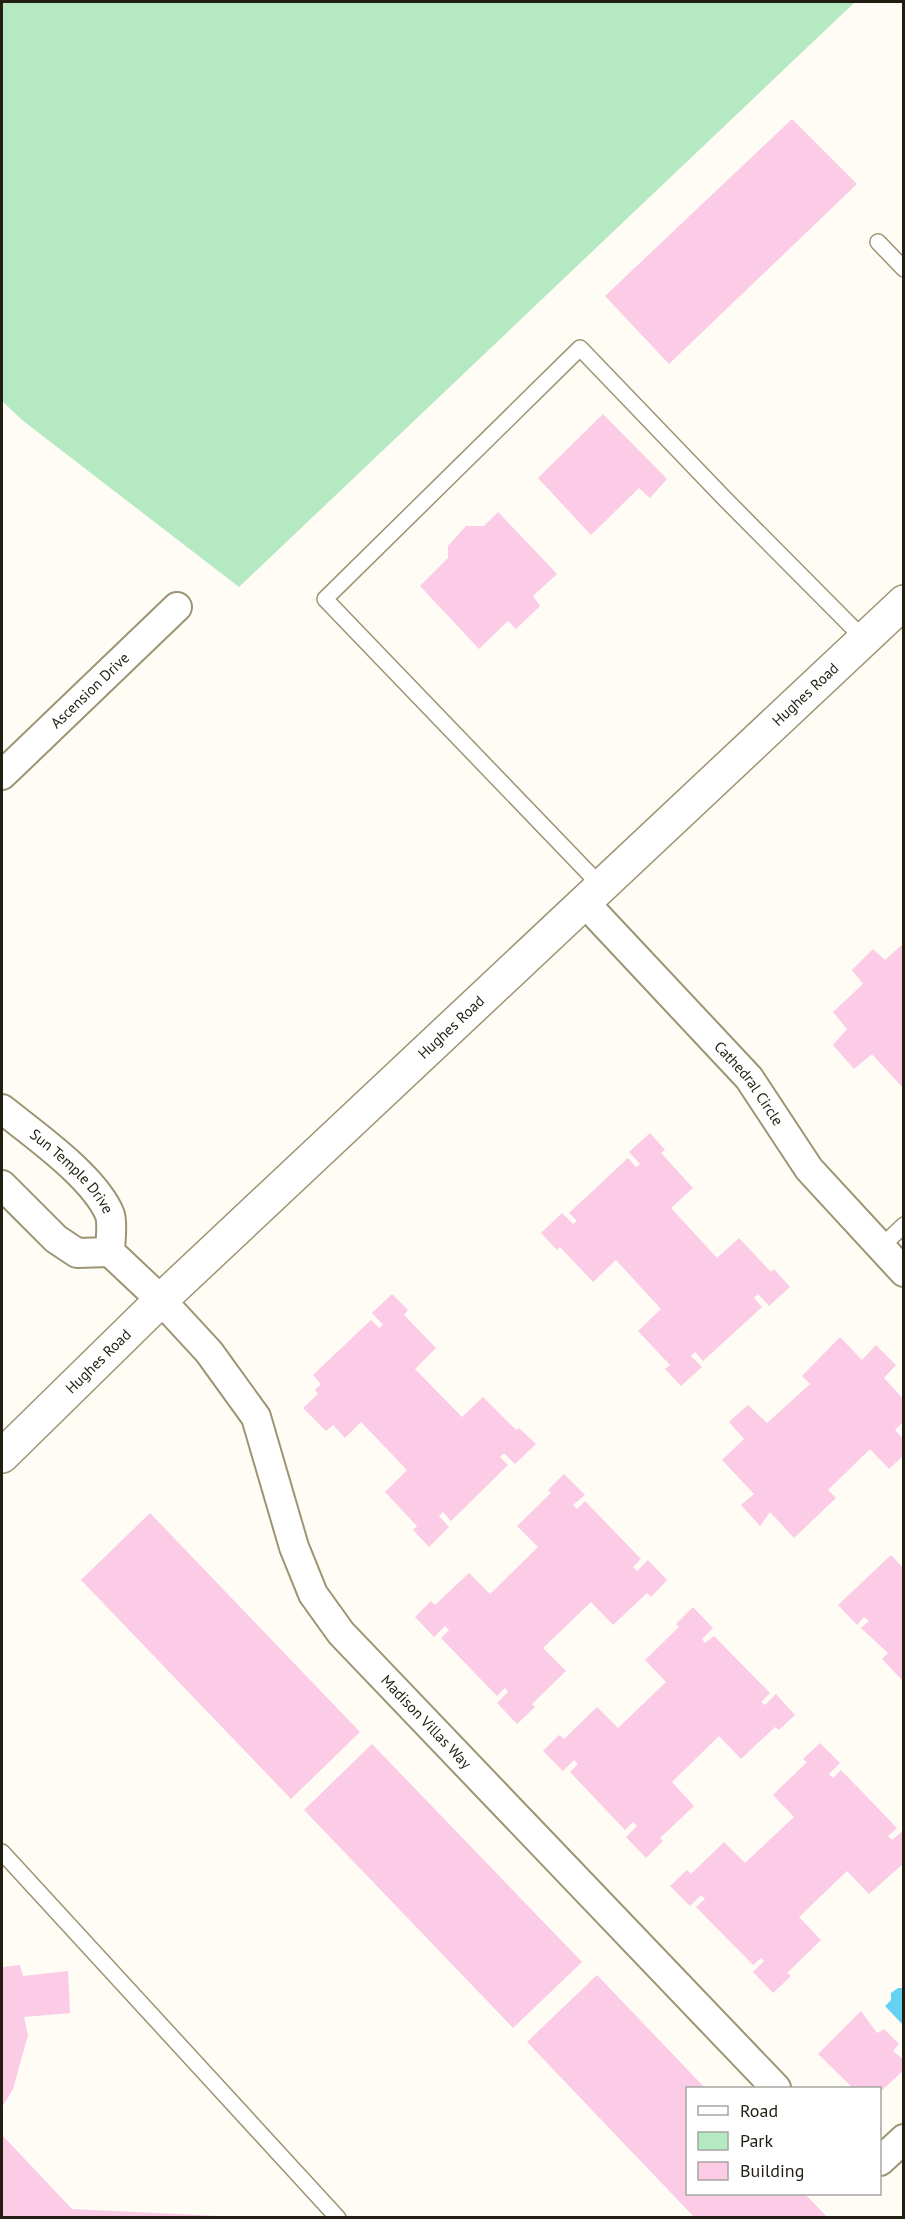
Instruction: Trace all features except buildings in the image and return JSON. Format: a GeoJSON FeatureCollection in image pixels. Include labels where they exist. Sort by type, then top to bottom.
{"type":"FeatureCollection","features":[{"type":"Feature","properties":{"kind":"main road","name":"Hughes Road"},"geometry":{"type":"LineString","coordinates":[[2,1456],[161,1300],[903,602]]}},
{"type":"Feature","properties":{"kind":"street","name":"Ascension Drive"},"geometry":{"type":"LineString","coordinates":[[2,774],[177,607]]}},
{"type":"Feature","properties":{"kind":"street","name":"Cathedral Circle"},"geometry":{"type":"LineString","coordinates":[[593,895],[749,1078],[809,1169],[903,1272]]}},
{"type":"Feature","properties":{"kind":"street","name":"Sun Temple Drive"},"geometry":{"type":"LineString","coordinates":[[2,1109],[48,1145],[94,1189],[110,1217],[110,1252]]}},
{"type":"Feature","properties":{"kind":"street"},"geometry":{"type":"LineString","coordinates":[[2,1185],[56,1239],[77,1253],[110,1252],[161,1300]]}},
{"type":"Feature","properties":{"kind":"street","name":"Madison Villas Way"},"geometry":{"type":"LineString","coordinates":[[161,1300],[209,1352],[256,1417],[298,1557],[313,1594],[341,1633],[775,2087]]}},
{"type":"Feature","properties":{"kind":"street"},"geometry":{"type":"LineString","coordinates":[[881,2160],[903,2139]]}},
{"type":"Feature","properties":{"kind":"lane"},"geometry":{"type":"LineString","coordinates":[[878,242],[903,269]]}},
{"type":"Feature","properties":{"kind":"lane"},"geometry":{"type":"LineString","coordinates":[[593,895],[325,598],[580,348],[864,639]]}},
{"type":"Feature","properties":{"kind":"lane"},"geometry":{"type":"LineString","coordinates":[[881,1246],[903,1225]]}},
{"type":"Feature","properties":{"kind":"lane"},"geometry":{"type":"LineString","coordinates":[[2,1852],[338,2217]]}},
{"type":"Feature","properties":{"kind":"green space"},"geometry":{"type":"Polygon","coordinates":[[[2,2],[855,2],[239,587],[22,420],[2,401],[2,2]]]}},
{"type":"Feature","properties":{"kind":"water"},"geometry":{"type":"Polygon","coordinates":[[[898,1988],[903,1988],[903,2025],[885,2006],[891,2000],[891,1993],[898,1988]]]}}]}
